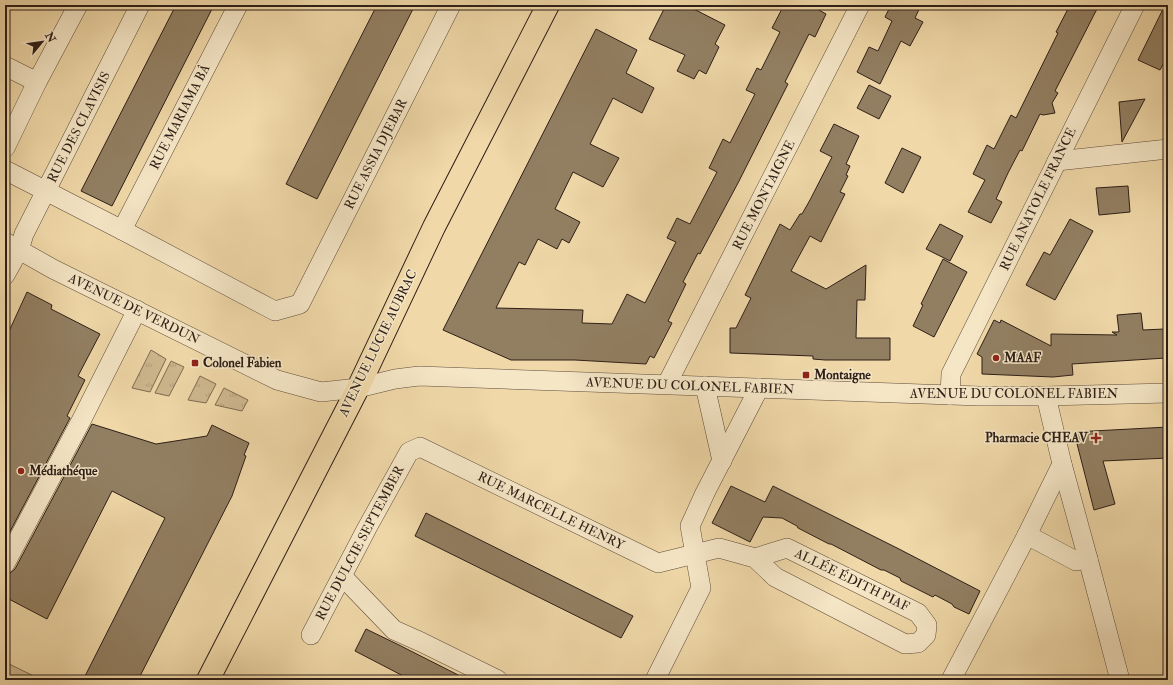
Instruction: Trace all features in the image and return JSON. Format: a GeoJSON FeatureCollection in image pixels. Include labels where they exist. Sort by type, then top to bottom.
{"type":"FeatureCollection","features":[{"type":"Feature","properties":{"kind":"main road","name":"AVENUE LUCIE AUBRAC"},"geometry":{"type":"LineString","coordinates":[[208,680],[358,388],[434,226],[548,5]]}},
{"type":"Feature","properties":{"kind":"street"},"geometry":{"type":"LineString","coordinates":[[5,148],[37,82],[78,5]]}},
{"type":"Feature","properties":{"kind":"street","name":"RUE DES CLAVISIS"},"geometry":{"type":"LineString","coordinates":[[5,275],[12,246],[24,234],[140,5]]}},
{"type":"Feature","properties":{"kind":"street","name":"RUE MARIAMA BÂ"},"geometry":{"type":"LineString","coordinates":[[122,230],[238,5]]}},
{"type":"Feature","properties":{"kind":"street","name":"RUE ASSIA DJEBAR"},"geometry":{"type":"LineString","coordinates":[[122,230],[275,310],[300,304],[451,5]]}},
{"type":"Feature","properties":{"kind":"street","name":"RUE MONTAIGNE"},"geometry":{"type":"LineString","coordinates":[[667,384],[860,5]]}},
{"type":"Feature","properties":{"kind":"street","name":"RUE ANATOLE FRANCE"},"geometry":{"type":"LineString","coordinates":[[950,395],[951,374],[1135,5]]}},
{"type":"Feature","properties":{"kind":"street"},"geometry":{"type":"LineString","coordinates":[[5,66],[37,82]]}},
{"type":"Feature","properties":{"kind":"street"},"geometry":{"type":"LineString","coordinates":[[1057,161],[1168,149]]}},
{"type":"Feature","properties":{"kind":"street"},"geometry":{"type":"LineString","coordinates":[[5,170],[122,230]]}},
{"type":"Feature","properties":{"kind":"street","name":"AVENUE DE VERDUN"},"geometry":{"type":"LineString","coordinates":[[12,246],[53,269],[277,380],[321,392],[358,388]]}},
{"type":"Feature","properties":{"kind":"street"},"geometry":{"type":"LineString","coordinates":[[5,564],[82,419],[137,310]]}},
{"type":"Feature","properties":{"kind":"street","name":"AVENUE DU COLONEL FABIEN"},"geometry":{"type":"LineString","coordinates":[[358,388],[395,379],[420,376],[950,395],[1046,396],[1168,393]]}},
{"type":"Feature","properties":{"kind":"street"},"geometry":{"type":"LineString","coordinates":[[705,386],[722,461]]}},
{"type":"Feature","properties":{"kind":"street"},"geometry":{"type":"LineString","coordinates":[[655,680],[701,588],[690,526],[759,388]]}},
{"type":"Feature","properties":{"kind":"street"},"geometry":{"type":"LineString","coordinates":[[1046,396],[1062,464],[1120,680]]}},
{"type":"Feature","properties":{"kind":"street","name":"RUE MARCELLE HENRY"},"geometry":{"type":"LineString","coordinates":[[409,452],[420,447],[658,563],[695,554]]}},
{"type":"Feature","properties":{"kind":"street","name":"RUE DULCIE SEPTEMBER"},"geometry":{"type":"LineString","coordinates":[[311,635],[409,452]]}},
{"type":"Feature","properties":{"kind":"street"},"geometry":{"type":"LineString","coordinates":[[951,680],[1027,535],[1062,464]]}},
{"type":"Feature","properties":{"kind":"street"},"geometry":{"type":"LineString","coordinates":[[1027,535],[1076,561],[1088,559]]}},
{"type":"Feature","properties":{"kind":"street"},"geometry":{"type":"LineString","coordinates":[[695,554],[719,548],[755,558]]}},
{"type":"Feature","properties":{"kind":"street","name":"ALLÉE ÉDITH PIAF"},"geometry":{"type":"LineString","coordinates":[[787,548],[918,613],[927,625],[926,636],[918,643],[905,644],[775,577],[755,558],[787,548]]}},
{"type":"Feature","properties":{"kind":"street"},"geometry":{"type":"LineString","coordinates":[[342,576],[394,630],[498,680]]}},
{"type":"Feature","properties":{"kind":"green space"},"geometry":{"type":"Polygon","coordinates":[[[151,350],[166,359],[150,392],[132,388],[151,350]]]}},
{"type":"Feature","properties":{"kind":"green space"},"geometry":{"type":"Polygon","coordinates":[[[171,361],[184,367],[169,396],[155,393],[171,361]]]}},
{"type":"Feature","properties":{"kind":"green space"},"geometry":{"type":"Polygon","coordinates":[[[200,376],[216,384],[206,403],[188,400],[200,376]]]}},
{"type":"Feature","properties":{"kind":"green space"},"geometry":{"type":"Polygon","coordinates":[[[224,388],[248,400],[242,411],[215,405],[224,388]]]}},
{"type":"Feature","properties":{"kind":"green space"},"geometry":{"type":"Polygon","coordinates":[[[5,662],[42,680],[5,680],[5,662]]]}},
{"type":"Feature","properties":{"kind":"building"},"geometry":{"type":"Polygon","coordinates":[[[176,5],[214,5],[112,206],[81,191],[176,5]]]}},
{"type":"Feature","properties":{"kind":"building"},"geometry":{"type":"Polygon","coordinates":[[[377,5],[415,5],[317,199],[286,184],[377,5]]]}},
{"type":"Feature","properties":{"kind":"building"},"geometry":{"type":"Polygon","coordinates":[[[666,5],[686,5],[725,25],[715,44],[719,47],[706,74],[699,70],[694,79],[677,71],[685,55],[649,39],[666,5]]]}},
{"type":"Feature","properties":{"kind":"building"},"geometry":{"type":"Polygon","coordinates":[[[784,5],[821,5],[819,10],[826,14],[815,37],[809,34],[785,82],[788,84],[738,183],[700,254],[698,253],[683,282],[686,284],[668,321],[672,323],[654,358],[650,356],[646,364],[575,360],[511,360],[443,330],[596,29],[637,50],[626,73],[654,88],[642,113],[613,98],[590,144],[619,158],[603,187],[573,172],[555,209],[580,222],[569,243],[562,239],[557,249],[538,239],[525,265],[519,262],[496,308],[583,310],[582,323],[612,324],[627,294],[645,303],[676,242],[667,238],[677,218],[690,224],[717,172],[709,168],[723,139],[730,143],[755,94],[746,90],[757,68],[761,70],[780,32],[772,28],[784,5]]]}},
{"type":"Feature","properties":{"kind":"building"},"geometry":{"type":"Polygon","coordinates":[[[891,5],[921,5],[915,18],[923,22],[910,46],[901,41],[880,84],[857,72],[869,47],[878,51],[892,21],[885,17],[891,5]]]}},
{"type":"Feature","properties":{"kind":"building"},"geometry":{"type":"Polygon","coordinates":[[[1070,5],[1099,5],[1055,91],[1058,93],[1052,103],[1055,113],[1040,114],[1022,151],[1020,150],[1008,173],[996,199],[1002,202],[991,223],[968,212],[985,180],[973,174],[987,145],[994,149],[1011,115],[1016,118],[1058,33],[1056,32],[1070,5]]]}},
{"type":"Feature","properties":{"kind":"building"},"geometry":{"type":"Polygon","coordinates":[[[1165,5],[1168,5],[1168,55],[1160,70],[1138,60],[1165,5]]]}},
{"type":"Feature","properties":{"kind":"building"},"geometry":{"type":"Polygon","coordinates":[[[869,85],[891,96],[879,119],[857,108],[869,85]]]}},
{"type":"Feature","properties":{"kind":"building"},"geometry":{"type":"Polygon","coordinates":[[[1145,99],[1122,142],[1119,102],[1145,99]]]}},
{"type":"Feature","properties":{"kind":"building"},"geometry":{"type":"Polygon","coordinates":[[[834,124],[859,136],[846,164],[850,166],[846,175],[848,176],[840,192],[845,194],[821,242],[810,236],[791,271],[826,289],[866,265],[865,300],[857,300],[856,338],[890,338],[890,360],[825,360],[813,359],[813,356],[730,353],[730,328],[736,328],[751,298],[745,295],[780,224],[790,230],[800,214],[802,214],[832,157],[820,151],[834,124]]]}},
{"type":"Feature","properties":{"kind":"building"},"geometry":{"type":"Polygon","coordinates":[[[902,148],[921,157],[903,193],[885,183],[902,148]]]}},
{"type":"Feature","properties":{"kind":"building"},"geometry":{"type":"Polygon","coordinates":[[[1128,186],[1130,212],[1099,215],[1096,188],[1128,186]]]}},
{"type":"Feature","properties":{"kind":"building"},"geometry":{"type":"Polygon","coordinates":[[[1070,219],[1093,231],[1055,300],[1026,285],[1044,252],[1050,255],[1070,219]]]}},
{"type":"Feature","properties":{"kind":"building"},"geometry":{"type":"Polygon","coordinates":[[[940,224],[963,236],[950,261],[926,249],[940,224]]]}},
{"type":"Feature","properties":{"kind":"building"},"geometry":{"type":"Polygon","coordinates":[[[943,259],[967,272],[934,337],[913,326],[923,305],[921,304],[943,259]]]}},
{"type":"Feature","properties":{"kind":"building","name":"Médiathéque"},"geometry":{"type":"Polygon","coordinates":[[[27,292],[52,305],[51,309],[100,334],[78,376],[85,380],[67,416],[70,418],[5,541],[5,340],[27,292]]]}},
{"type":"Feature","properties":{"kind":"building"},"geometry":{"type":"Polygon","coordinates":[[[1141,313],[1143,330],[1164,329],[1166,358],[1072,364],[1073,375],[1053,377],[982,374],[982,357],[977,354],[994,320],[1000,323],[1001,320],[1051,346],[1051,334],[1117,335],[1112,332],[1119,332],[1117,315],[1141,313]]]}},
{"type":"Feature","properties":{"kind":"building"},"geometry":{"type":"Polygon","coordinates":[[[92,424],[156,444],[207,436],[212,425],[249,443],[232,496],[138,680],[83,680],[165,518],[112,491],[47,619],[5,597],[5,575],[15,569],[92,424]]]}},
{"type":"Feature","properties":{"kind":"building"},"geometry":{"type":"Polygon","coordinates":[[[1168,427],[1168,458],[1103,461],[1115,504],[1094,510],[1074,432],[1168,427]]]}},
{"type":"Feature","properties":{"kind":"building"},"geometry":{"type":"Polygon","coordinates":[[[731,486],[765,502],[773,486],[980,591],[969,614],[954,607],[952,604],[935,595],[933,597],[901,581],[900,578],[829,544],[782,518],[763,517],[750,542],[712,523],[731,486]]]}},
{"type":"Feature","properties":{"kind":"building"},"geometry":{"type":"Polygon","coordinates":[[[426,513],[633,616],[621,638],[415,536],[426,513]]]}},
{"type":"Feature","properties":{"kind":"building"},"geometry":{"type":"Polygon","coordinates":[[[366,629],[468,680],[411,680],[355,651],[366,629]]]}},
{"type":"Feature","properties":{"kind":"place","name":"MAAF"},"geometry":{"type":"Point","coordinates":[996,358]}},
{"type":"Feature","properties":{"kind":"place","name":"Colonel Fabien"},"geometry":{"type":"Point","coordinates":[195,363]}},
{"type":"Feature","properties":{"kind":"place","name":"Montaigne"},"geometry":{"type":"Point","coordinates":[806,375]}},
{"type":"Feature","properties":{"kind":"place","name":"Pharmacie CHEAV"},"geometry":{"type":"Point","coordinates":[1096,438]}},
{"type":"Feature","properties":{"kind":"place","name":"Médiathéque"},"geometry":{"type":"Point","coordinates":[21,471]}}]}
